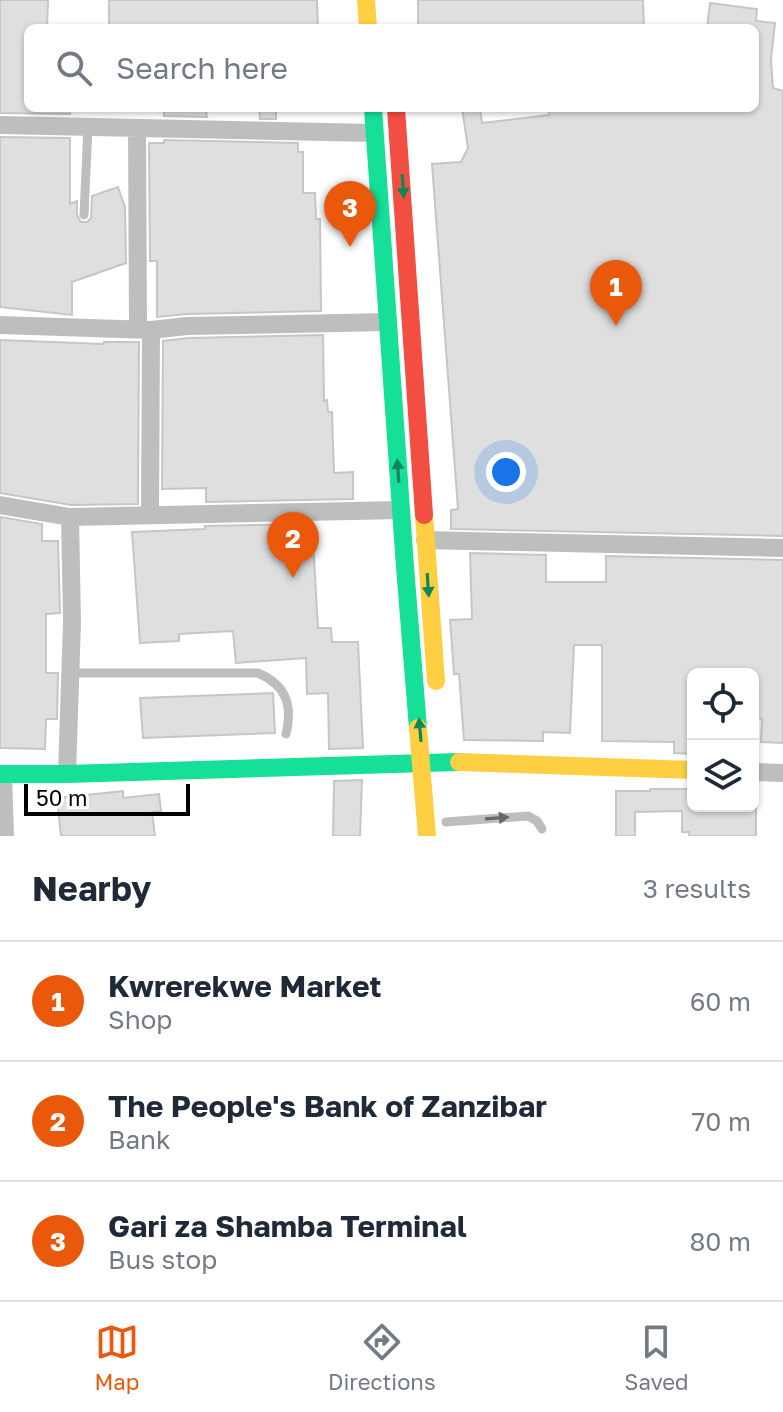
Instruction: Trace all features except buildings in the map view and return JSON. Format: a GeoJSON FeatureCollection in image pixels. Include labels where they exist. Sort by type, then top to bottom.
{"type":"FeatureCollection","features":[{"type":"Feature","properties":{"kind":"main road"},"geometry":{"type":"LineString","coordinates":[[366,0],[368,24]]}},
{"type":"Feature","properties":{"kind":"main road"},"geometry":{"type":"LineString","coordinates":[[373,112],[427,836]]}},
{"type":"Feature","properties":{"kind":"main road"},"geometry":{"type":"LineString","coordinates":[[396,112],[437,698]]}},
{"type":"Feature","properties":{"kind":"main road"},"geometry":{"type":"LineString","coordinates":[[1,774],[442,760],[687,770]]}},
{"type":"Feature","properties":{"kind":"street"},"geometry":{"type":"LineString","coordinates":[[0,125],[374,133]]}},
{"type":"Feature","properties":{"kind":"street"},"geometry":{"type":"LineString","coordinates":[[137,128],[150,515]]}},
{"type":"Feature","properties":{"kind":"street"},"geometry":{"type":"LineString","coordinates":[[0,325],[145,329],[388,322]]}},
{"type":"Feature","properties":{"kind":"street"},"geometry":{"type":"LineString","coordinates":[[0,505],[70,517],[401,510]]}},
{"type":"Feature","properties":{"kind":"street"},"geometry":{"type":"LineString","coordinates":[[67,774],[72,622],[70,517]]}},
{"type":"Feature","properties":{"kind":"street"},"geometry":{"type":"LineString","coordinates":[[425,540],[783,548]]}},
{"type":"Feature","properties":{"kind":"street"},"geometry":{"type":"LineString","coordinates":[[759,772],[783,773]]}},
{"type":"Feature","properties":{"kind":"street"},"geometry":{"type":"LineString","coordinates":[[1,774],[5,836]]}},
{"type":"Feature","properties":{"kind":"lane"},"geometry":{"type":"LineString","coordinates":[[84,215],[88,127]]}},
{"type":"Feature","properties":{"kind":"lane"},"geometry":{"type":"LineString","coordinates":[[71,673],[258,673],[273,679],[287,698],[286,734]]}},
{"type":"Feature","properties":{"kind":"lane"},"geometry":{"type":"LineString","coordinates":[[446,821],[528,816],[537,821],[542,829]]}},
{"type":"Feature","properties":{"kind":"traffic: fast"},"geometry":{"type":"LineString","coordinates":[[373,112],[418,728]]}},
{"type":"Feature","properties":{"kind":"traffic: fast"},"geometry":{"type":"LineString","coordinates":[[0,774],[459,762]]}},
{"type":"Feature","properties":{"kind":"traffic: slow"},"geometry":{"type":"LineString","coordinates":[[366,0],[368,24]]}},
{"type":"Feature","properties":{"kind":"traffic: slow"},"geometry":{"type":"LineString","coordinates":[[424,515],[436,681]]}},
{"type":"Feature","properties":{"kind":"traffic: slow"},"geometry":{"type":"LineString","coordinates":[[418,728],[427,836]]}},
{"type":"Feature","properties":{"kind":"traffic: slow"},"geometry":{"type":"LineString","coordinates":[[459,762],[687,770]]}},
{"type":"Feature","properties":{"kind":"traffic: jam"},"geometry":{"type":"LineString","coordinates":[[396,112],[424,515]]}},
{"type":"Feature","properties":{"kind":"place","name":"Gari za Shamba Terminal"},"geometry":{"type":"Point","coordinates":[350,247]}},
{"type":"Feature","properties":{"kind":"place","name":"Kwrerekwe Market"},"geometry":{"type":"Point","coordinates":[616,326]}},
{"type":"Feature","properties":{"kind":"place","name":"The People's Bank of Zanzibar"},"geometry":{"type":"Point","coordinates":[293,578]}}]}
